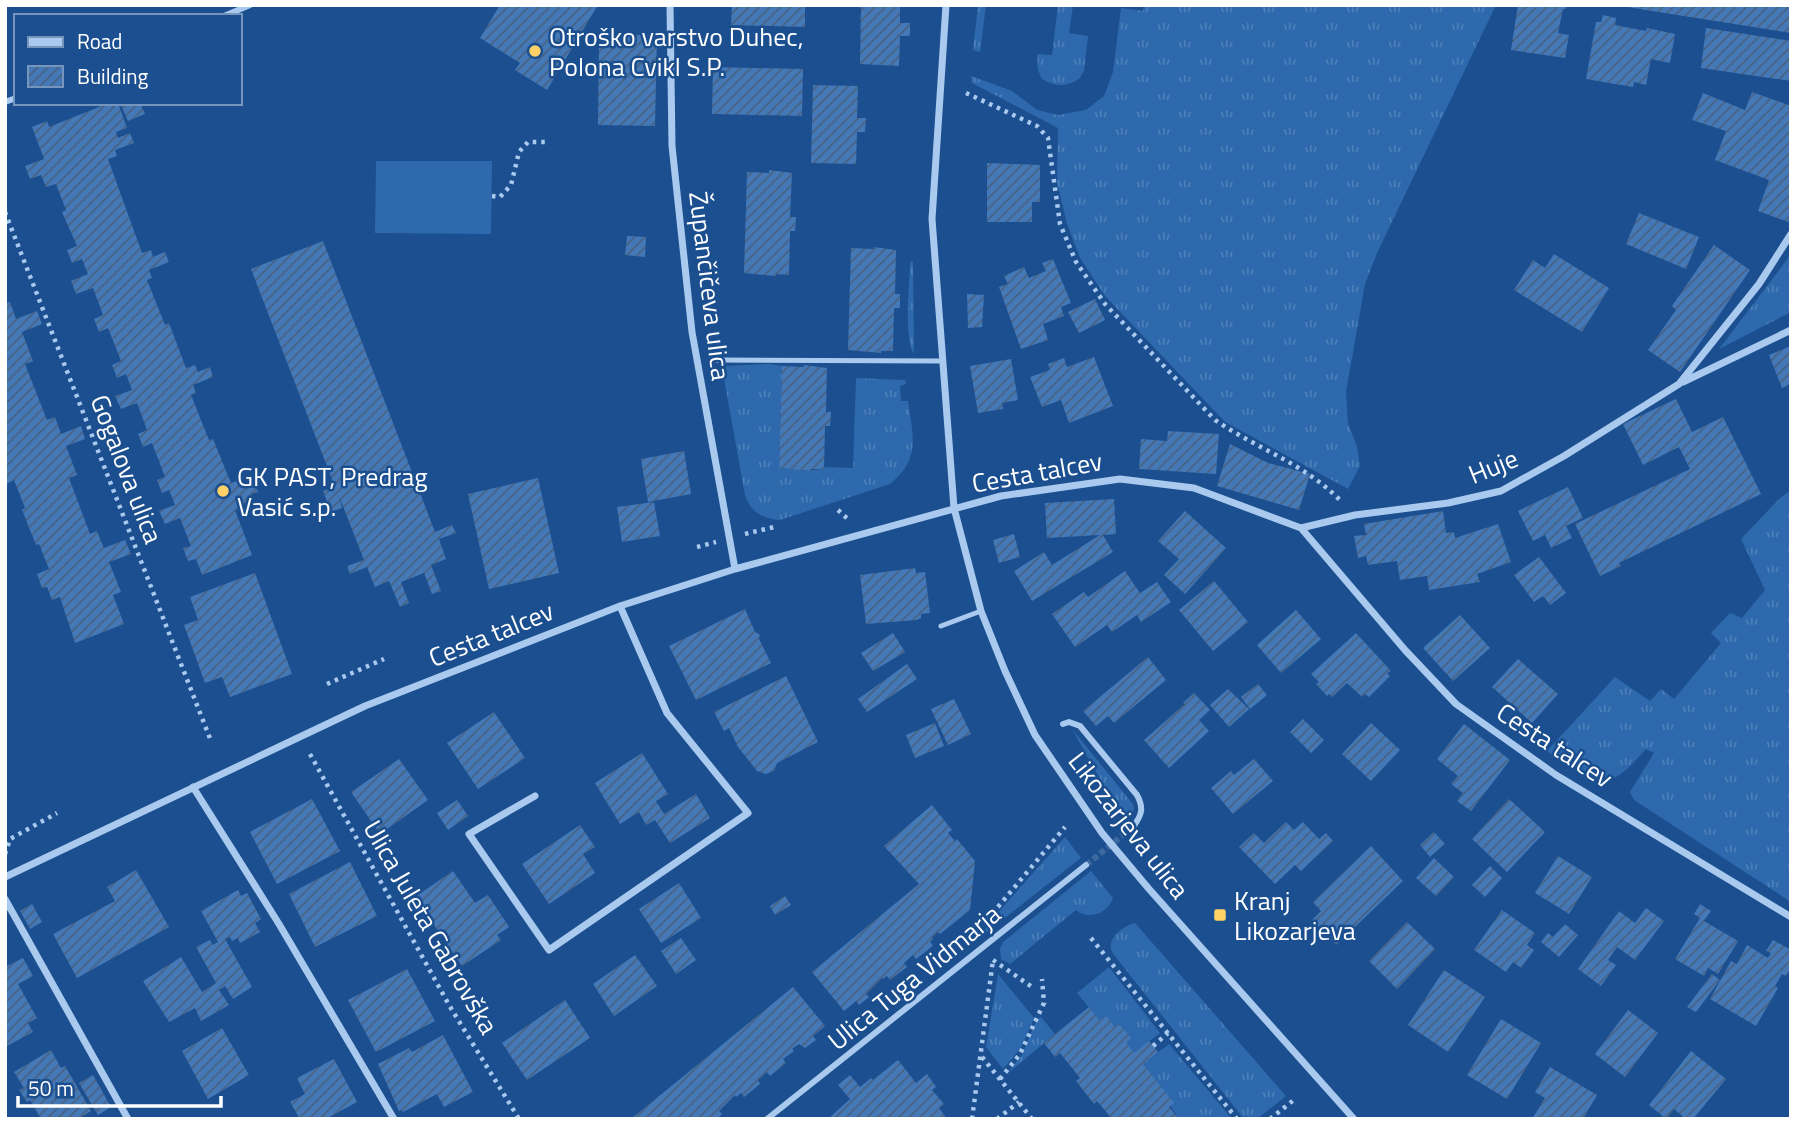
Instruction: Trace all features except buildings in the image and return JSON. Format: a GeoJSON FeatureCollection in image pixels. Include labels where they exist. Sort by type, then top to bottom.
{"type":"FeatureCollection","features":[{"type":"Feature","properties":{"kind":"street"},"geometry":{"type":"LineString","coordinates":[[229,14],[250,5]]}},
{"type":"Feature","properties":{"kind":"street","name":"Župančičeva ulica"},"geometry":{"type":"LineString","coordinates":[[670,5],[672,146],[690,319],[735,569]]}},
{"type":"Feature","properties":{"kind":"street"},"geometry":{"type":"LineString","coordinates":[[946,5],[932,219],[954,508]]}},
{"type":"Feature","properties":{"kind":"street","name":"Huje"},"geometry":{"type":"LineString","coordinates":[[1679,384],[1759,284],[1791,234]]}},
{"type":"Feature","properties":{"kind":"street","name":"Huje"},"geometry":{"type":"LineString","coordinates":[[1301,528],[1355,515],[1448,503],[1501,491],[1564,456],[1679,384],[1791,330]]}},
{"type":"Feature","properties":{"kind":"street","name":"Cesta talcev"},"geometry":{"type":"LineString","coordinates":[[5,877],[365,706],[620,606],[735,569],[1001,496],[1119,479],[1194,488],[1301,528],[1405,650],[1456,704],[1556,775],[1615,808],[1791,917]]}},
{"type":"Feature","properties":{"kind":"street","name":"Likozarjeva ulica"},"geometry":{"type":"LineString","coordinates":[[954,508],[981,611],[1035,735],[1102,833],[1353,1119]]}},
{"type":"Feature","properties":{"kind":"street"},"geometry":{"type":"LineString","coordinates":[[535,796],[469,834],[549,950],[748,813],[667,713],[620,606]]}},
{"type":"Feature","properties":{"kind":"street"},"geometry":{"type":"LineString","coordinates":[[1063,724],[1069,722],[1080,726],[1137,795],[1142,805],[1140,817],[1133,827]]}},
{"type":"Feature","properties":{"kind":"street"},"geometry":{"type":"LineString","coordinates":[[193,787],[394,1119]]}},
{"type":"Feature","properties":{"kind":"street","name":"Ulica Tuga Vidmarja"},"geometry":{"type":"LineString","coordinates":[[767,1119],[1086,865]]}},
{"type":"Feature","properties":{"kind":"street"},"geometry":{"type":"LineString","coordinates":[[5,899],[128,1119]]}},
{"type":"Feature","properties":{"kind":"lane"},"geometry":{"type":"LineString","coordinates":[[716,360],[941,361]]}},
{"type":"Feature","properties":{"kind":"lane"},"geometry":{"type":"LineString","coordinates":[[942,626],[981,611]]}},
{"type":"Feature","properties":{"kind":"path"},"geometry":{"type":"LineString","coordinates":[[966,93],[1037,126],[1048,138],[1060,224],[1076,262],[1105,303],[1215,420],[1304,470],[1324,484],[1355,515]]}},
{"type":"Feature","properties":{"kind":"path"},"geometry":{"type":"LineString","coordinates":[[492,196],[500,197],[511,186],[519,152],[527,142],[546,142]]}},
{"type":"Feature","properties":{"kind":"path","name":"Gogalova ulica"},"geometry":{"type":"LineString","coordinates":[[5,212],[211,741]]}},
{"type":"Feature","properties":{"kind":"path"},"geometry":{"type":"LineString","coordinates":[[327,684],[384,659]]}},
{"type":"Feature","properties":{"kind":"path","name":"Ulica Juleta Gabrovška"},"geometry":{"type":"LineString","coordinates":[[310,754],[449,1006],[519,1119]]}},
{"type":"Feature","properties":{"kind":"path"},"geometry":{"type":"LineString","coordinates":[[5,854],[10,839],[57,813]]}},
{"type":"Feature","properties":{"kind":"path"},"geometry":{"type":"LineString","coordinates":[[985,945],[979,935],[983,925],[1065,827]]}},
{"type":"Feature","properties":{"kind":"path"},"geometry":{"type":"LineString","coordinates":[[972,1119],[996,936]]}},
{"type":"Feature","properties":{"kind":"path"},"geometry":{"type":"LineString","coordinates":[[1091,938],[1237,1119]]}},
{"type":"Feature","properties":{"kind":"path"},"geometry":{"type":"LineString","coordinates":[[993,960],[1032,987]]}},
{"type":"Feature","properties":{"kind":"path"},"geometry":{"type":"LineString","coordinates":[[1000,1079],[1020,1054],[1044,1003],[1042,979]]}},
{"type":"Feature","properties":{"kind":"path"},"geometry":{"type":"LineString","coordinates":[[1153,1046],[1168,1033]]}},
{"type":"Feature","properties":{"kind":"path"},"geometry":{"type":"LineString","coordinates":[[981,1056],[1032,1119]]}},
{"type":"Feature","properties":{"kind":"path"},"geometry":{"type":"LineString","coordinates":[[1270,1119],[1295,1099]]}},
{"type":"Feature","properties":{"kind":"path"},"geometry":{"type":"LineString","coordinates":[[998,1119],[1018,1102]]}},
{"type":"Feature","properties":{"kind":"green space"},"geometry":{"type":"Polygon","coordinates":[[[978,5],[986,5],[980,52],[973,50],[978,5]]]}},
{"type":"Feature","properties":{"kind":"green space"},"geometry":{"type":"Polygon","coordinates":[[[1058,5],[1073,5],[1069,33],[1088,36],[1084,71],[1079,79],[1060,85],[1042,79],[1038,70],[1037,54],[1052,55],[1058,5]]]}},
{"type":"Feature","properties":{"kind":"green space"},"geometry":{"type":"Polygon","coordinates":[[[1144,5],[1496,5],[1377,253],[1365,284],[1346,392],[1348,423],[1357,447],[1360,466],[1348,489],[1225,422],[1105,296],[1080,258],[1067,224],[1057,183],[1058,128],[972,83],[971,76],[1012,91],[1037,110],[1058,115],[1086,110],[1104,96],[1113,72],[1121,8],[1143,11],[1144,5]]]}},
{"type":"Feature","properties":{"kind":"green space"},"geometry":{"type":"Polygon","coordinates":[[[376,161],[492,161],[491,234],[375,233],[376,161]]]}},
{"type":"Feature","properties":{"kind":"green space"},"geometry":{"type":"Polygon","coordinates":[[[1791,252],[1791,312],[1719,349],[1786,261],[1791,252]]]}},
{"type":"Feature","properties":{"kind":"green space"},"geometry":{"type":"Polygon","coordinates":[[[913,261],[914,354],[908,323],[910,262],[913,261]]]}},
{"type":"Feature","properties":{"kind":"green space"},"geometry":{"type":"Polygon","coordinates":[[[726,366],[782,366],[779,468],[802,471],[824,467],[853,468],[856,378],[905,380],[906,384],[900,386],[901,401],[908,401],[913,436],[911,456],[900,475],[890,484],[780,520],[768,518],[754,510],[745,495],[724,379],[727,378],[726,366]]]}},
{"type":"Feature","properties":{"kind":"green space"},"geometry":{"type":"Polygon","coordinates":[[[1791,490],[1791,902],[1634,800],[1630,792],[1654,753],[1646,749],[1622,773],[1605,782],[1561,761],[1547,751],[1615,677],[1650,701],[1661,689],[1674,699],[1721,643],[1711,633],[1730,613],[1742,618],[1765,590],[1741,539],[1791,490]]]}},
{"type":"Feature","properties":{"kind":"green space"},"geometry":{"type":"Polygon","coordinates":[[[1072,729],[1133,804],[1134,810],[1128,820],[1109,795],[1072,729]]]}},
{"type":"Feature","properties":{"kind":"green space"},"geometry":{"type":"Polygon","coordinates":[[[1065,837],[1081,858],[983,935],[988,924],[1065,837]]]}},
{"type":"Feature","properties":{"kind":"green space"},"geometry":{"type":"Polygon","coordinates":[[[1091,871],[1113,898],[1107,908],[1092,915],[1076,910],[1010,964],[1001,959],[1000,949],[1003,942],[1091,871]]]}},
{"type":"Feature","properties":{"kind":"green space"},"geometry":{"type":"Polygon","coordinates":[[[1135,923],[1286,1096],[1257,1119],[1244,1119],[1113,953],[1112,940],[1126,926],[1135,923]]]}},
{"type":"Feature","properties":{"kind":"green space"},"geometry":{"type":"Polygon","coordinates":[[[1109,967],[1160,1033],[1134,1053],[1126,1042],[1130,1038],[1119,1024],[1115,1027],[1100,1021],[1077,993],[1109,967]]]}},
{"type":"Feature","properties":{"kind":"green space"},"geometry":{"type":"Polygon","coordinates":[[[998,974],[1034,1018],[1021,1048],[1003,1069],[986,1047],[998,974]]]}},
{"type":"Feature","properties":{"kind":"green space"},"geometry":{"type":"Polygon","coordinates":[[[1041,1017],[1055,1034],[1007,1074],[1022,1055],[1036,1021],[1041,1017]]]}},
{"type":"Feature","properties":{"kind":"green space"},"geometry":{"type":"Polygon","coordinates":[[[1169,1044],[1232,1119],[1179,1119],[1143,1064],[1169,1044]]]}},
{"type":"Feature","properties":{"kind":"tunnel"},"geometry":{"type":"LineString","coordinates":[[1086,865],[1133,827]]}},
{"type":"Feature","properties":{"kind":"place","name":"Otroško varstvo Duhec, Polona Cvikl S.P."},"geometry":{"type":"Point","coordinates":[535,51]}},
{"type":"Feature","properties":{"kind":"place","name":"GK PAST, Predrag Vasić s.p."},"geometry":{"type":"Point","coordinates":[223,491]}},
{"type":"Feature","properties":{"kind":"place","name":"Kranj Likozarjeva"},"geometry":{"type":"Point","coordinates":[1220,915]}}]}
